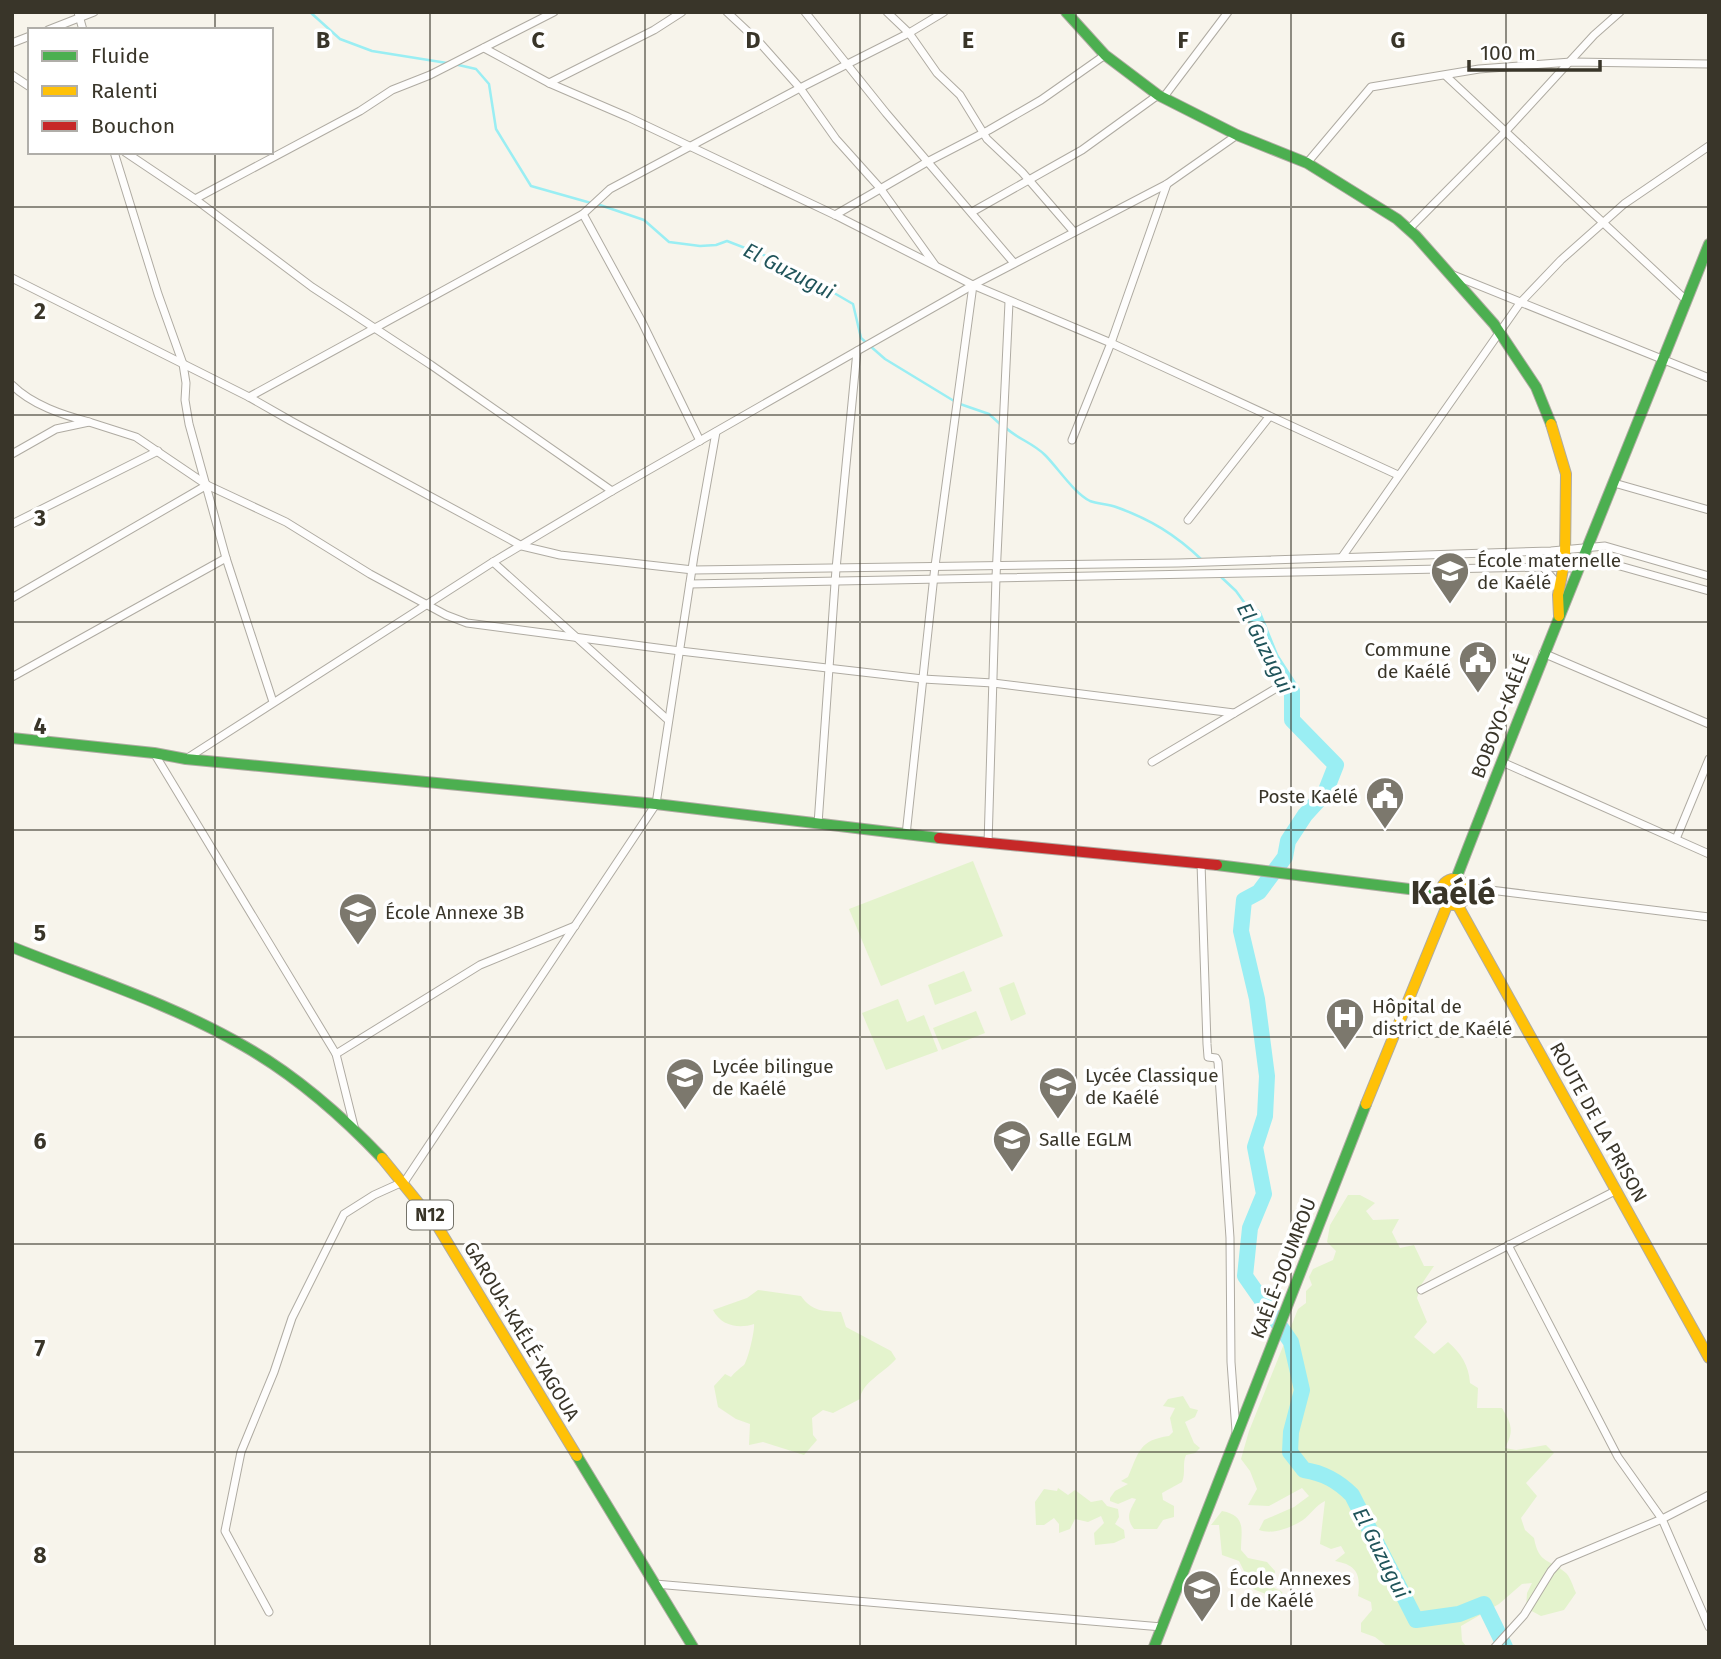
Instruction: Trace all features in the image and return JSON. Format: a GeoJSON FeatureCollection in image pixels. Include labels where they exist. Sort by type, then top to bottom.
{"type":"FeatureCollection","features":[{"type":"Feature","properties":{"kind":"main road"},"geometry":{"type":"LineString","coordinates":[[1066,12],[1105,55],[1161,96],[1237,135],[1307,163],[1397,219],[1450,273],[1500,331],[1535,384],[1559,446],[1567,483],[1564,569],[1559,595],[1559,616]]}},
{"type":"Feature","properties":{"kind":"main road"},"geometry":{"type":"LineString","coordinates":[[1589,547],[1709,244]]}},
{"type":"Feature","properties":{"kind":"main road","name":"BOBOYO-KAÉLÉ"},"geometry":{"type":"LineString","coordinates":[[1456,879],[1543,653],[1589,547]]}},
{"type":"Feature","properties":{"kind":"main road"},"geometry":{"type":"LineString","coordinates":[[12,738],[186,759],[656,804],[988,844],[1201,863],[1441,893],[1452,904],[1465,898],[1466,887],[1456,879],[1445,882],[1441,893]]}},
{"type":"Feature","properties":{"kind":"main road","name":"KAÉLÉ-DOUMROU"},"geometry":{"type":"LineString","coordinates":[[1154,1647],[1356,1129],[1452,904]]}},
{"type":"Feature","properties":{"kind":"main road","name":"ROUTE DE LA PRISON"},"geometry":{"type":"LineString","coordinates":[[1452,904],[1617,1191],[1709,1358]]}},
{"type":"Feature","properties":{"kind":"main road","name":"GAROUA-KAÉLÉ-YAGOUA"},"geometry":{"type":"LineString","coordinates":[[12,947],[173,1012],[245,1047],[324,1101],[356,1130],[405,1181],[438,1227],[693,1647]]}},
{"type":"Feature","properties":{"kind":"street"},"geometry":{"type":"LineString","coordinates":[[52,28],[79,15],[94,12]]}},
{"type":"Feature","properties":{"kind":"street"},"geometry":{"type":"LineString","coordinates":[[195,199],[360,111],[392,90],[430,75],[554,12]]}},
{"type":"Feature","properties":{"kind":"street"},"geometry":{"type":"LineString","coordinates":[[549,83],[654,30],[682,12]]}},
{"type":"Feature","properties":{"kind":"street"},"geometry":{"type":"LineString","coordinates":[[727,12],[760,43],[800,88],[836,139],[880,188],[937,268]]}},
{"type":"Feature","properties":{"kind":"street"},"geometry":{"type":"LineString","coordinates":[[805,12],[927,162],[1014,263]]}},
{"type":"Feature","properties":{"kind":"street"},"geometry":{"type":"LineString","coordinates":[[887,12],[909,33],[937,73],[968,106],[983,134],[1074,232]]}},
{"type":"Feature","properties":{"kind":"street"},"geometry":{"type":"LineString","coordinates":[[249,397],[583,214],[610,189],[909,33],[944,12]]}},
{"type":"Feature","properties":{"kind":"street"},"geometry":{"type":"LineString","coordinates":[[972,212],[1029,181],[1161,96],[1228,12]]}},
{"type":"Feature","properties":{"kind":"street"},"geometry":{"type":"LineString","coordinates":[[1409,229],[1506,131],[1594,35],[1620,12]]}},
{"type":"Feature","properties":{"kind":"street"},"geometry":{"type":"LineString","coordinates":[[484,48],[549,83],[628,117],[835,215],[1009,302],[1111,343],[1398,475]]}},
{"type":"Feature","properties":{"kind":"street"},"geometry":{"type":"LineString","coordinates":[[835,215],[1041,100],[1105,55]]}},
{"type":"Feature","properties":{"kind":"street"},"geometry":{"type":"LineString","coordinates":[[1307,163],[1368,88],[1479,69],[1571,62],[1709,65]]}},
{"type":"Feature","properties":{"kind":"street"},"geometry":{"type":"LineString","coordinates":[[12,75],[28,86]]}},
{"type":"Feature","properties":{"kind":"street"},"geometry":{"type":"LineString","coordinates":[[1446,76],[1687,301]]}},
{"type":"Feature","properties":{"kind":"street"},"geometry":{"type":"LineString","coordinates":[[186,759],[492,562],[973,285],[1167,184],[1237,135]]}},
{"type":"Feature","properties":{"kind":"street"},"geometry":{"type":"LineString","coordinates":[[1342,557],[1520,303],[1561,260],[1604,222],[1633,198],[1709,146]]}},
{"type":"Feature","properties":{"kind":"street"},"geometry":{"type":"LineString","coordinates":[[115,154],[150,271],[183,364],[189,424],[226,558],[273,702]]}},
{"type":"Feature","properties":{"kind":"street"},"geometry":{"type":"LineString","coordinates":[[128,154],[195,199],[312,286],[612,491]]}},
{"type":"Feature","properties":{"kind":"street"},"geometry":{"type":"LineString","coordinates":[[1072,440],[1111,343],[1167,184]]}},
{"type":"Feature","properties":{"kind":"street"},"geometry":{"type":"LineString","coordinates":[[583,214],[642,322],[700,441]]}},
{"type":"Feature","properties":{"kind":"street"},"geometry":{"type":"LineString","coordinates":[[1450,273],[1709,378]]}},
{"type":"Feature","properties":{"kind":"street"},"geometry":{"type":"LineString","coordinates":[[12,278],[249,397],[522,546],[560,555],[693,570],[836,569],[1178,563],[1565,550],[1605,546],[1709,576]]}},
{"type":"Feature","properties":{"kind":"street"},"geometry":{"type":"LineString","coordinates":[[906,835],[935,566],[973,285]]}},
{"type":"Feature","properties":{"kind":"street"},"geometry":{"type":"LineString","coordinates":[[988,844],[996,577],[1009,302]]}},
{"type":"Feature","properties":{"kind":"street"},"geometry":{"type":"LineString","coordinates":[[818,824],[836,569],[857,351]]}},
{"type":"Feature","properties":{"kind":"street"},"geometry":{"type":"LineString","coordinates":[[12,385],[54,410],[136,437],[207,485],[286,522],[370,574],[467,623],[680,651],[923,678],[993,683],[1234,713]]}},
{"type":"Feature","properties":{"kind":"street"},"geometry":{"type":"LineString","coordinates":[[1188,520],[1269,417]]}},
{"type":"Feature","properties":{"kind":"street"},"geometry":{"type":"LineString","coordinates":[[12,454],[56,429],[89,422]]}},
{"type":"Feature","properties":{"kind":"street"},"geometry":{"type":"LineString","coordinates":[[269,1612],[225,1531],[241,1452],[274,1372],[292,1318],[344,1214],[374,1195],[405,1181],[656,804],[716,432]]}},
{"type":"Feature","properties":{"kind":"street"},"geometry":{"type":"LineString","coordinates":[[12,524],[158,451]]}},
{"type":"Feature","properties":{"kind":"street"},"geometry":{"type":"LineString","coordinates":[[1614,483],[1709,510]]}},
{"type":"Feature","properties":{"kind":"street"},"geometry":{"type":"LineString","coordinates":[[12,598],[207,485]]}},
{"type":"Feature","properties":{"kind":"street"},"geometry":{"type":"LineString","coordinates":[[12,677],[226,558]]}},
{"type":"Feature","properties":{"kind":"street"},"geometry":{"type":"LineString","coordinates":[[690,583],[1543,566],[1564,569],[1581,566],[1595,559],[1709,591]]}},
{"type":"Feature","properties":{"kind":"street"},"geometry":{"type":"LineString","coordinates":[[492,562],[668,720]]}},
{"type":"Feature","properties":{"kind":"street"},"geometry":{"type":"LineString","coordinates":[[1543,566],[1555,581],[1559,595]]}},
{"type":"Feature","properties":{"kind":"street"},"geometry":{"type":"LineString","coordinates":[[1543,653],[1709,724]]}},
{"type":"Feature","properties":{"kind":"street"},"geometry":{"type":"LineString","coordinates":[[1152,762],[1280,686]]}},
{"type":"Feature","properties":{"kind":"street"},"geometry":{"type":"LineString","coordinates":[[153,753],[336,1054],[356,1130]]}},
{"type":"Feature","properties":{"kind":"street"},"geometry":{"type":"LineString","coordinates":[[1676,839],[1709,759]]}},
{"type":"Feature","properties":{"kind":"street"},"geometry":{"type":"LineString","coordinates":[[1502,762],[1709,854]]}},
{"type":"Feature","properties":{"kind":"street"},"geometry":{"type":"LineString","coordinates":[[1201,863],[1208,1057],[1216,1058],[1218,1062],[1230,1227],[1231,1362],[1236,1433]]}},
{"type":"Feature","properties":{"kind":"street"},"geometry":{"type":"LineString","coordinates":[[1466,887],[1709,917]]}},
{"type":"Feature","properties":{"kind":"street"},"geometry":{"type":"LineString","coordinates":[[336,1054],[480,965],[575,926]]}},
{"type":"Feature","properties":{"kind":"street"},"geometry":{"type":"LineString","coordinates":[[1421,1290],[1617,1191]]}},
{"type":"Feature","properties":{"kind":"street"},"geometry":{"type":"LineString","coordinates":[[1508,1245],[1618,1457],[1662,1520],[1709,1627]]}},
{"type":"Feature","properties":{"kind":"street"},"geometry":{"type":"LineString","coordinates":[[1495,1647],[1524,1615],[1559,1562],[1662,1520],[1709,1495]]}},
{"type":"Feature","properties":{"kind":"street"},"geometry":{"type":"LineString","coordinates":[[654,1584],[1162,1627]]}},
{"type":"Feature","properties":{"kind":"green space"},"geometry":{"type":"Polygon","coordinates":[[[973,861],[1003,936],[881,986],[849,909],[973,861]]]}},
{"type":"Feature","properties":{"kind":"green space"},"geometry":{"type":"Polygon","coordinates":[[[964,971],[972,991],[935,1005],[928,985],[964,971]]]}},
{"type":"Feature","properties":{"kind":"green space"},"geometry":{"type":"Polygon","coordinates":[[[1014,982],[1026,1014],[1011,1021],[999,988],[1014,982]]]}},
{"type":"Feature","properties":{"kind":"green space"},"geometry":{"type":"Polygon","coordinates":[[[898,999],[907,1022],[924,1015],[938,1051],[886,1070],[862,1013],[898,999]]]}},
{"type":"Feature","properties":{"kind":"green space"},"geometry":{"type":"Polygon","coordinates":[[[976,1011],[985,1033],[942,1050],[933,1028],[976,1011]]]}},
{"type":"Feature","properties":{"kind":"green space"},"geometry":{"type":"Polygon","coordinates":[[[1348,1195],[1360,1195],[1375,1203],[1366,1211],[1373,1220],[1399,1219],[1392,1232],[1400,1248],[1414,1245],[1424,1266],[1434,1266],[1421,1285],[1417,1298],[1427,1322],[1414,1337],[1434,1354],[1448,1342],[1457,1351],[1464,1360],[1470,1383],[1478,1388],[1477,1408],[1502,1408],[1508,1419],[1511,1432],[1505,1448],[1516,1450],[1546,1445],[1554,1453],[1526,1483],[1537,1496],[1521,1518],[1525,1530],[1534,1538],[1542,1557],[1560,1568],[1571,1580],[1576,1593],[1564,1610],[1541,1616],[1526,1608],[1527,1593],[1532,1583],[1522,1584],[1499,1604],[1461,1626],[1462,1641],[1467,1647],[1388,1647],[1375,1637],[1361,1632],[1361,1623],[1372,1610],[1371,1602],[1358,1596],[1358,1576],[1353,1568],[1335,1561],[1345,1553],[1341,1546],[1331,1549],[1320,1544],[1325,1501],[1293,1526],[1276,1531],[1259,1530],[1264,1520],[1294,1507],[1309,1496],[1302,1488],[1269,1506],[1248,1505],[1257,1489],[1250,1471],[1241,1459],[1249,1431],[1298,1309],[1306,1303],[1306,1291],[1312,1285],[1309,1277],[1313,1269],[1333,1260],[1336,1251],[1327,1242],[1330,1225],[1348,1195]]]}},
{"type":"Feature","properties":{"kind":"green space"},"geometry":{"type":"Polygon","coordinates":[[[758,1290],[801,1296],[814,1308],[841,1312],[846,1327],[891,1351],[896,1359],[869,1383],[860,1399],[833,1413],[823,1410],[812,1418],[813,1435],[817,1440],[804,1455],[763,1442],[749,1445],[750,1424],[736,1419],[718,1407],[714,1386],[725,1374],[731,1377],[744,1365],[754,1324],[731,1325],[721,1320],[713,1310],[747,1298],[758,1290]]]}},
{"type":"Feature","properties":{"kind":"green space"},"geometry":{"type":"Polygon","coordinates":[[[1183,1396],[1190,1408],[1198,1410],[1195,1417],[1185,1422],[1194,1443],[1200,1448],[1195,1453],[1186,1455],[1182,1482],[1162,1493],[1163,1500],[1174,1506],[1174,1517],[1163,1520],[1157,1529],[1134,1529],[1129,1517],[1136,1499],[1118,1504],[1110,1501],[1110,1498],[1115,1491],[1128,1484],[1121,1481],[1128,1477],[1141,1449],[1151,1441],[1169,1436],[1173,1432],[1170,1418],[1175,1408],[1163,1406],[1168,1399],[1183,1396]]]}},
{"type":"Feature","properties":{"kind":"green space"},"geometry":{"type":"Polygon","coordinates":[[[1058,1488],[1068,1495],[1075,1490],[1091,1502],[1102,1500],[1107,1506],[1118,1509],[1119,1517],[1115,1524],[1124,1530],[1125,1538],[1114,1543],[1095,1545],[1094,1533],[1104,1523],[1101,1516],[1088,1522],[1075,1519],[1070,1529],[1059,1533],[1059,1524],[1054,1518],[1044,1525],[1036,1525],[1035,1502],[1044,1489],[1057,1491],[1058,1488]]]}},
{"type":"Feature","properties":{"kind":"green space"},"geometry":{"type":"Polygon","coordinates":[[[1222,1511],[1236,1516],[1239,1520],[1242,1530],[1241,1550],[1248,1558],[1267,1562],[1275,1571],[1274,1588],[1281,1591],[1287,1599],[1286,1607],[1279,1611],[1271,1605],[1271,1596],[1253,1589],[1239,1561],[1222,1555],[1219,1525],[1211,1525],[1222,1511]]]}},
{"type":"Feature","properties":{"kind":"waterway","name":"El Guzugui"},"geometry":{"type":"LineString","coordinates":[[310,12],[340,39],[372,51],[447,63]]}},
{"type":"Feature","properties":{"kind":"waterway","name":"El Guzugui"},"geometry":{"type":"LineString","coordinates":[[454,64],[476,69],[489,84],[496,129],[531,186],[591,203]]}},
{"type":"Feature","properties":{"kind":"waterway","name":"El Guzugui"},"geometry":{"type":"LineString","coordinates":[[597,204],[644,220],[669,242],[700,246],[727,241],[779,261],[853,304],[861,338],[885,359],[954,401]]}},
{"type":"Feature","properties":{"kind":"waterway","name":"El Guzugui"},"geometry":{"type":"LineString","coordinates":[[960,404],[989,414],[1000,424]]}},
{"type":"Feature","properties":{"kind":"waterway","name":"El Guzugui"},"geometry":{"type":"LineString","coordinates":[[1006,428],[1040,451],[1084,497],[1151,522],[1172,535],[1202,560]]}},
{"type":"Feature","properties":{"kind":"waterway","name":"El Guzugui"},"geometry":{"type":"LineString","coordinates":[[1220,576],[1236,591],[1254,616]]}},
{"type":"Feature","properties":{"kind":"waterway","name":"El Guzugui"},"geometry":{"type":"LineString","coordinates":[[1254,616],[1271,658],[1292,691],[1292,720],[1336,765],[1325,793],[1305,815],[1288,841],[1285,857],[1259,892],[1244,900],[1241,931],[1257,999],[1267,1076],[1265,1116],[1255,1147],[1264,1194],[1250,1228],[1245,1276],[1291,1342],[1302,1390],[1291,1432],[1290,1452],[1304,1470],[1330,1478],[1352,1495],[1416,1620],[1459,1614],[1484,1604],[1505,1647]]}},
{"type":"Feature","properties":{"kind":"traffic: fast"},"geometry":{"type":"LineString","coordinates":[[1066,12],[1105,55],[1158,95],[1237,135],[1307,163],[1397,219],[1416,236],[1494,324],[1536,387],[1551,424]]}},
{"type":"Feature","properties":{"kind":"traffic: fast"},"geometry":{"type":"LineString","coordinates":[[1456,879],[1709,244]]}},
{"type":"Feature","properties":{"kind":"traffic: fast"},"geometry":{"type":"LineString","coordinates":[[12,738],[154,753],[186,759],[656,804],[939,838]]}},
{"type":"Feature","properties":{"kind":"traffic: fast"},"geometry":{"type":"LineString","coordinates":[[1217,865],[1441,893]]}},
{"type":"Feature","properties":{"kind":"traffic: fast"},"geometry":{"type":"LineString","coordinates":[[12,947],[159,1004],[244,1046],[317,1097],[382,1158]]}},
{"type":"Feature","properties":{"kind":"traffic: fast"},"geometry":{"type":"LineString","coordinates":[[1154,1647],[1366,1104]]}},
{"type":"Feature","properties":{"kind":"traffic: fast"},"geometry":{"type":"LineString","coordinates":[[577,1456],[693,1647]]}},
{"type":"Feature","properties":{"kind":"traffic: slow"},"geometry":{"type":"LineString","coordinates":[[1551,424],[1566,474],[1565,559],[1558,595],[1559,616]]}},
{"type":"Feature","properties":{"kind":"traffic: slow"},"geometry":{"type":"LineString","coordinates":[[1454,879],[1463,883],[1467,892],[1463,901],[1454,905],[1445,901],[1441,892],[1445,883],[1454,879]]}},
{"type":"Feature","properties":{"kind":"traffic: slow"},"geometry":{"type":"LineString","coordinates":[[1366,1104],[1448,903]]}},
{"type":"Feature","properties":{"kind":"traffic: slow"},"geometry":{"type":"LineString","coordinates":[[1457,904],[1709,1358]]}},
{"type":"Feature","properties":{"kind":"traffic: slow"},"geometry":{"type":"LineString","coordinates":[[382,1158],[438,1227],[577,1456]]}},
{"type":"Feature","properties":{"kind":"traffic: jam"},"geometry":{"type":"LineString","coordinates":[[939,838],[1217,865]]}},
{"type":"Feature","properties":{"kind":"place","name":"École maternelle de Kaélé"},"geometry":{"type":"Point","coordinates":[1450,605]}},
{"type":"Feature","properties":{"kind":"place","name":"Commune de Kaélé"},"geometry":{"type":"Point","coordinates":[1478,694]}},
{"type":"Feature","properties":{"kind":"place","name":"Poste Kaélé"},"geometry":{"type":"Point","coordinates":[1385,830]}},
{"type":"Feature","properties":{"kind":"place","name":"École Annexe 3B"},"geometry":{"type":"Point","coordinates":[358,946]}},
{"type":"Feature","properties":{"kind":"place","name":"Hôpital de district de Kaélé"},"geometry":{"type":"Point","coordinates":[1345,1051]}},
{"type":"Feature","properties":{"kind":"place","name":"Lycée bilingue de Kaélé"},"geometry":{"type":"Point","coordinates":[685,1111]}},
{"type":"Feature","properties":{"kind":"place","name":"Lycée Classique de Kaélé"},"geometry":{"type":"Point","coordinates":[1058,1120]}},
{"type":"Feature","properties":{"kind":"place","name":"Salle EGLM"},"geometry":{"type":"Point","coordinates":[1012,1173]}},
{"type":"Feature","properties":{"kind":"place","name":"École Annexes I de Kaélé"},"geometry":{"type":"Point","coordinates":[1202,1623]}},
{"type":"Feature","properties":{"kind":"district","name":"Kaélé"},"geometry":{"type":"Point","coordinates":[1453,892]}}]}
